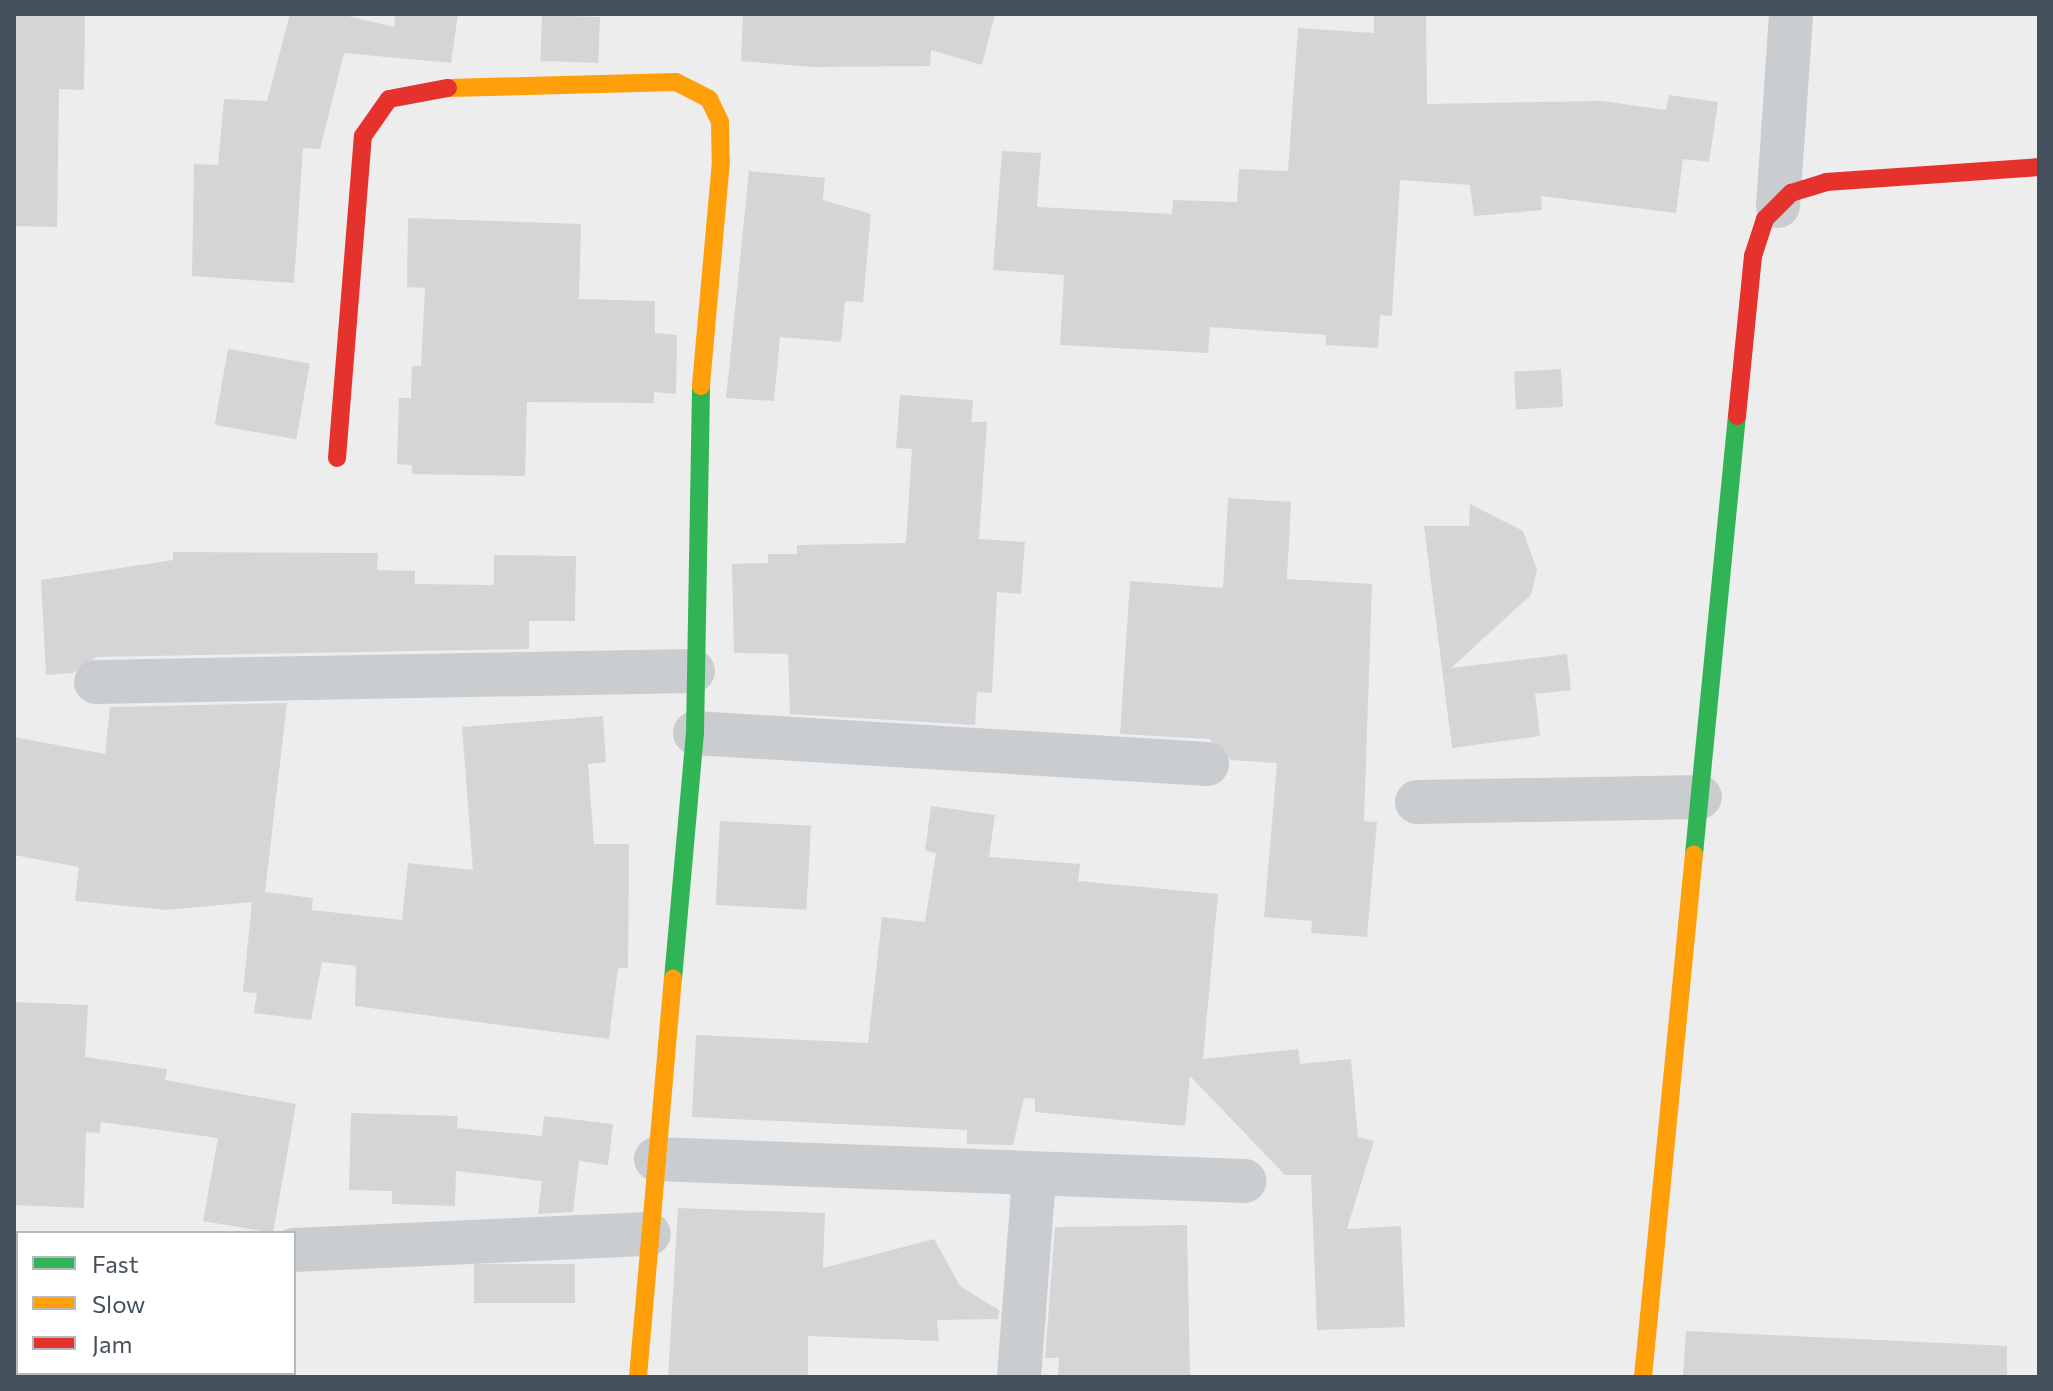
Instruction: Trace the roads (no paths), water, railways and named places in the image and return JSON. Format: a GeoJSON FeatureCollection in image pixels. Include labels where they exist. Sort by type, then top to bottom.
{"type":"FeatureCollection","features":[{"type":"Feature","properties":{"kind":"street"},"geometry":{"type":"LineString","coordinates":[[1778,206],[1791,14]]}},
{"type":"Feature","properties":{"kind":"street"},"geometry":{"type":"LineString","coordinates":[[337,458],[363,136],[389,99],[424,89],[694,86],[720,122],[721,161],[702,324],[693,671],[695,733],[638,1377]]}},
{"type":"Feature","properties":{"kind":"street"},"geometry":{"type":"LineString","coordinates":[[1643,1377],[1753,256],[1765,219],[1791,193],[1826,182],[2039,167]]}},
{"type":"Feature","properties":{"kind":"street"},"geometry":{"type":"LineString","coordinates":[[96,682],[693,671]]}},
{"type":"Feature","properties":{"kind":"street"},"geometry":{"type":"LineString","coordinates":[[695,733],[1207,764]]}},
{"type":"Feature","properties":{"kind":"street"},"geometry":{"type":"LineString","coordinates":[[1417,802],[1700,797]]}},
{"type":"Feature","properties":{"kind":"street"},"geometry":{"type":"LineString","coordinates":[[656,1159],[1034,1176],[1245,1181]]}},
{"type":"Feature","properties":{"kind":"street"},"geometry":{"type":"LineString","coordinates":[[1019,1377],[1034,1176]]}},
{"type":"Feature","properties":{"kind":"street"},"geometry":{"type":"LineString","coordinates":[[296,1250],[649,1234]]}}]}
